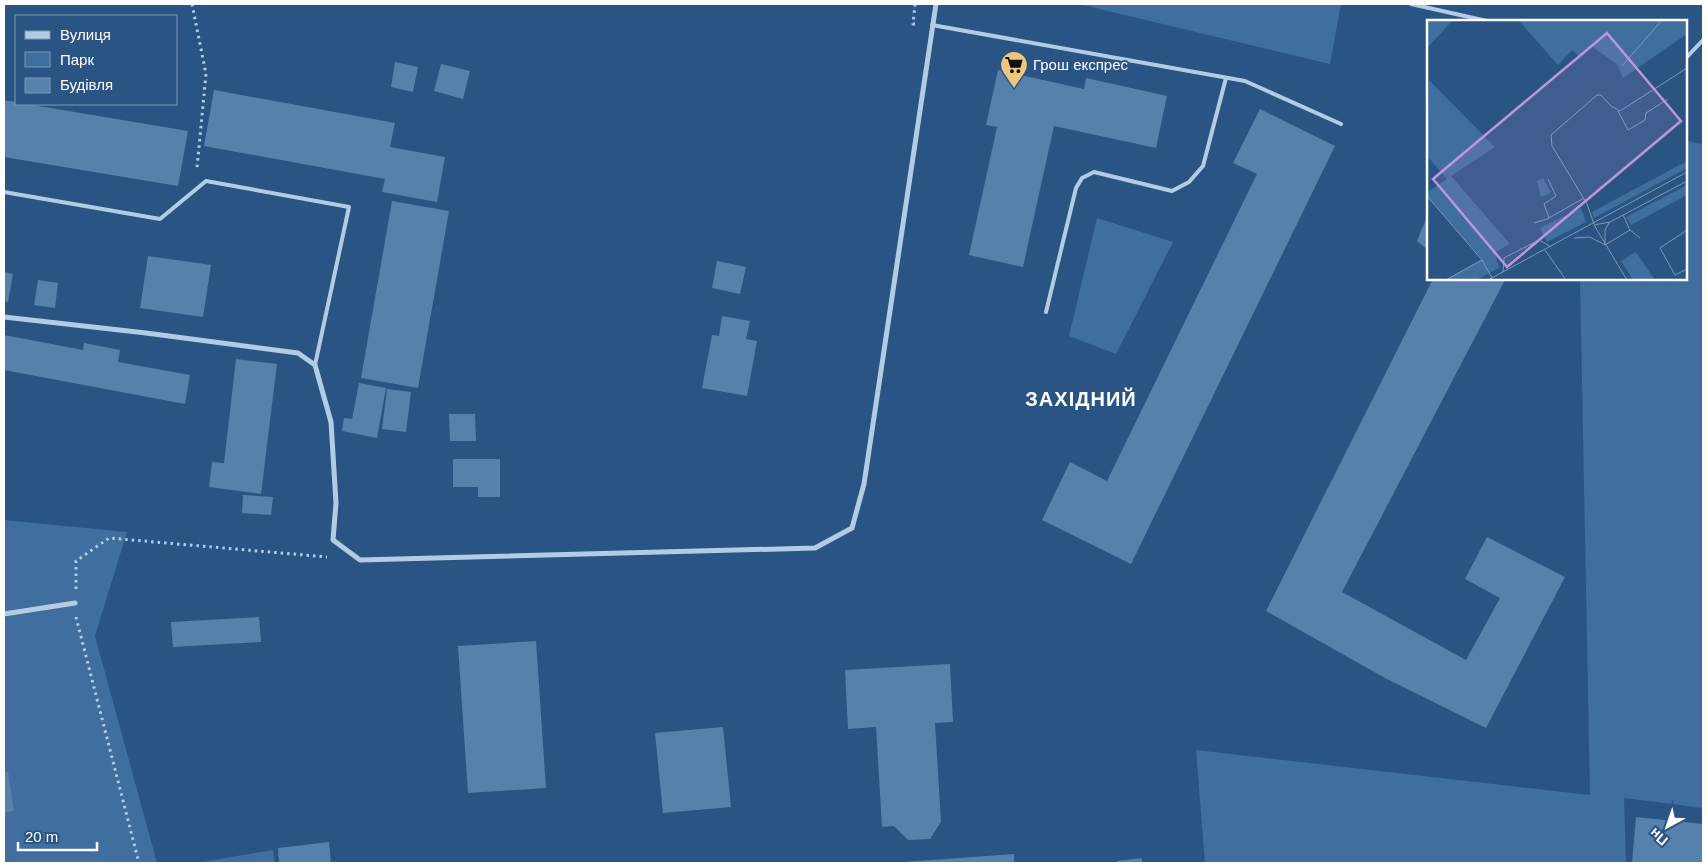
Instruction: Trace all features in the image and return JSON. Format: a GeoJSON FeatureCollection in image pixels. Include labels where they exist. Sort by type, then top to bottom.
{"type":"FeatureCollection","features":[{"type":"Feature","properties":{"kind":"street"},"geometry":{"type":"LineString","coordinates":[[4,317],[298,353],[315,365],[331,422],[336,504],[333,540],[360,560],[815,548],[852,528],[864,484],[936,4]]}},
{"type":"Feature","properties":{"kind":"street"},"geometry":{"type":"LineString","coordinates":[[4,614],[75,603]]}},
{"type":"Feature","properties":{"kind":"lane"},"geometry":{"type":"LineString","coordinates":[[1411,4],[1483,20]]}},
{"type":"Feature","properties":{"kind":"lane"},"geometry":{"type":"LineString","coordinates":[[932,25],[1245,81],[1341,124]]}},
{"type":"Feature","properties":{"kind":"lane"},"geometry":{"type":"LineString","coordinates":[[1687,57],[1703,40]]}},
{"type":"Feature","properties":{"kind":"lane"},"geometry":{"type":"LineString","coordinates":[[1046,312],[1076,188],[1082,178],[1094,172],[1172,191],[1189,182],[1203,166],[1226,78]]}},
{"type":"Feature","properties":{"kind":"lane"},"geometry":{"type":"LineString","coordinates":[[4,192],[160,219],[206,180],[349,207],[315,365]]}},
{"type":"Feature","properties":{"kind":"path"},"geometry":{"type":"LineString","coordinates":[[192,4],[206,74],[196,168],[206,180]]}},
{"type":"Feature","properties":{"kind":"path"},"geometry":{"type":"LineString","coordinates":[[139,863],[75,615],[76,562],[110,538],[331,557]]}},
{"type":"Feature","properties":{"kind":"green space"},"geometry":{"type":"Polygon","coordinates":[[[1079,4],[1341,4],[1330,64],[1079,4]]]}},
{"type":"Feature","properties":{"kind":"green space"},"geometry":{"type":"Polygon","coordinates":[[[1687,141],[1702,144],[1703,141],[1703,808],[1624,798],[1626,863],[1205,863],[1196,750],[1590,795],[1580,280],[1687,280],[1687,141]]]}},
{"type":"Feature","properties":{"kind":"green space"},"geometry":{"type":"Polygon","coordinates":[[[1097,218],[1173,242],[1116,354],[1069,336],[1097,218]]]}},
{"type":"Feature","properties":{"kind":"green space"},"geometry":{"type":"Polygon","coordinates":[[[4,520],[127,532],[95,636],[157,863],[4,863],[4,520]]]}},
{"type":"Feature","properties":{"kind":"green space"},"geometry":{"type":"Polygon","coordinates":[[[273,850],[275,863],[196,863],[273,850]]]}},
{"type":"Feature","properties":{"kind":"building"},"geometry":{"type":"Polygon","coordinates":[[[395,62],[418,67],[413,92],[391,87],[395,62]]]}},
{"type":"Feature","properties":{"kind":"building"},"geometry":{"type":"Polygon","coordinates":[[[441,64],[470,71],[463,99],[434,91],[441,64]]]}},
{"type":"Feature","properties":{"kind":"building"},"geometry":{"type":"Polygon","coordinates":[[[998,70],[1084,89],[1086,78],[1167,96],[1156,148],[1054,126],[1023,267],[969,255],[997,127],[986,125],[998,70]]]}},
{"type":"Feature","properties":{"kind":"building"},"geometry":{"type":"Polygon","coordinates":[[[214,90],[395,123],[390,147],[445,157],[437,202],[382,192],[385,179],[204,146],[214,90]]]}},
{"type":"Feature","properties":{"kind":"building"},"geometry":{"type":"Polygon","coordinates":[[[4,100],[15,102],[15,105],[33,105],[188,131],[178,186],[4,157],[4,100]]]}},
{"type":"Feature","properties":{"kind":"building"},"geometry":{"type":"Polygon","coordinates":[[[1260,109],[1335,146],[1131,564],[1042,520],[1070,462],[1107,481],[1257,174],[1233,163],[1260,109]]]}},
{"type":"Feature","properties":{"kind":"building"},"geometry":{"type":"Polygon","coordinates":[[[392,201],[449,211],[418,388],[361,378],[392,201]]]}},
{"type":"Feature","properties":{"kind":"building"},"geometry":{"type":"Polygon","coordinates":[[[1427,216],[1427,249],[1417,241],[1427,216]]]}},
{"type":"Feature","properties":{"kind":"building"},"geometry":{"type":"Polygon","coordinates":[[[148,256],[211,265],[203,317],[140,308],[148,256]]]}},
{"type":"Feature","properties":{"kind":"building"},"geometry":{"type":"Polygon","coordinates":[[[717,261],[746,267],[740,294],[712,288],[717,261]]]}},
{"type":"Feature","properties":{"kind":"building"},"geometry":{"type":"Polygon","coordinates":[[[4,272],[13,274],[8,302],[4,301],[4,272]]]}},
{"type":"Feature","properties":{"kind":"building"},"geometry":{"type":"Polygon","coordinates":[[[38,280],[58,283],[55,308],[34,305],[38,280]]]}},
{"type":"Feature","properties":{"kind":"building"},"geometry":{"type":"Polygon","coordinates":[[[1432,280],[1505,280],[1342,592],[1466,660],[1500,598],[1465,579],[1487,537],[1565,577],[1486,728],[1385,678],[1266,611],[1432,280]]]}},
{"type":"Feature","properties":{"kind":"building"},"geometry":{"type":"Polygon","coordinates":[[[722,316],[750,321],[746,339],[757,341],[747,396],[702,388],[712,335],[719,336],[722,316]]]}},
{"type":"Feature","properties":{"kind":"building"},"geometry":{"type":"Polygon","coordinates":[[[4,335],[83,350],[84,343],[120,350],[118,362],[190,375],[185,404],[4,370],[4,335]]]}},
{"type":"Feature","properties":{"kind":"building"},"geometry":{"type":"Polygon","coordinates":[[[236,359],[277,364],[261,494],[209,487],[212,462],[224,463],[236,359]]]}},
{"type":"Feature","properties":{"kind":"building"},"geometry":{"type":"Polygon","coordinates":[[[359,383],[386,388],[377,438],[342,431],[344,418],[352,419],[359,383]]]}},
{"type":"Feature","properties":{"kind":"building"},"geometry":{"type":"Polygon","coordinates":[[[387,389],[411,392],[406,432],[382,429],[387,389]]]}},
{"type":"Feature","properties":{"kind":"building"},"geometry":{"type":"Polygon","coordinates":[[[449,414],[475,414],[476,441],[450,441],[449,414]]]}},
{"type":"Feature","properties":{"kind":"building"},"geometry":{"type":"Polygon","coordinates":[[[453,459],[500,459],[500,497],[478,497],[478,487],[453,487],[453,459]]]}},
{"type":"Feature","properties":{"kind":"building"},"geometry":{"type":"Polygon","coordinates":[[[243,495],[273,497],[271,515],[242,513],[243,495]]]}},
{"type":"Feature","properties":{"kind":"building"},"geometry":{"type":"Polygon","coordinates":[[[259,617],[261,642],[173,647],[171,622],[259,617]]]}},
{"type":"Feature","properties":{"kind":"building"},"geometry":{"type":"Polygon","coordinates":[[[536,641],[546,788],[468,793],[458,646],[536,641]]]}},
{"type":"Feature","properties":{"kind":"building"},"geometry":{"type":"Polygon","coordinates":[[[950,664],[953,722],[935,723],[941,822],[930,839],[908,840],[894,826],[882,827],[876,727],[848,729],[845,670],[950,664]]]}},
{"type":"Feature","properties":{"kind":"building"},"geometry":{"type":"Polygon","coordinates":[[[723,727],[731,807],[663,813],[655,733],[723,727]]]}},
{"type":"Feature","properties":{"kind":"building"},"geometry":{"type":"Polygon","coordinates":[[[8,772],[14,811],[4,813],[4,773],[8,772]]]}},
{"type":"Feature","properties":{"kind":"building"},"geometry":{"type":"Polygon","coordinates":[[[1636,817],[1703,824],[1703,863],[1632,863],[1636,817]]]}},
{"type":"Feature","properties":{"kind":"building"},"geometry":{"type":"Polygon","coordinates":[[[329,842],[331,863],[279,863],[278,848],[329,842]]]}},
{"type":"Feature","properties":{"kind":"building"},"geometry":{"type":"Polygon","coordinates":[[[1014,854],[1014,863],[904,863],[904,862],[1014,854]]]}},
{"type":"Feature","properties":{"kind":"building"},"geometry":{"type":"Polygon","coordinates":[[[1142,858],[1142,863],[1117,863],[1117,861],[1142,858]]]}},
{"type":"Feature","properties":{"kind":"place","name":"Грош експрес"},"geometry":{"type":"Point","coordinates":[1014,89]}},
{"type":"Feature","properties":{"kind":"district","name":"ЗАХІДНИЙ"},"geometry":{"type":"Point","coordinates":[1081,399]}}]}
